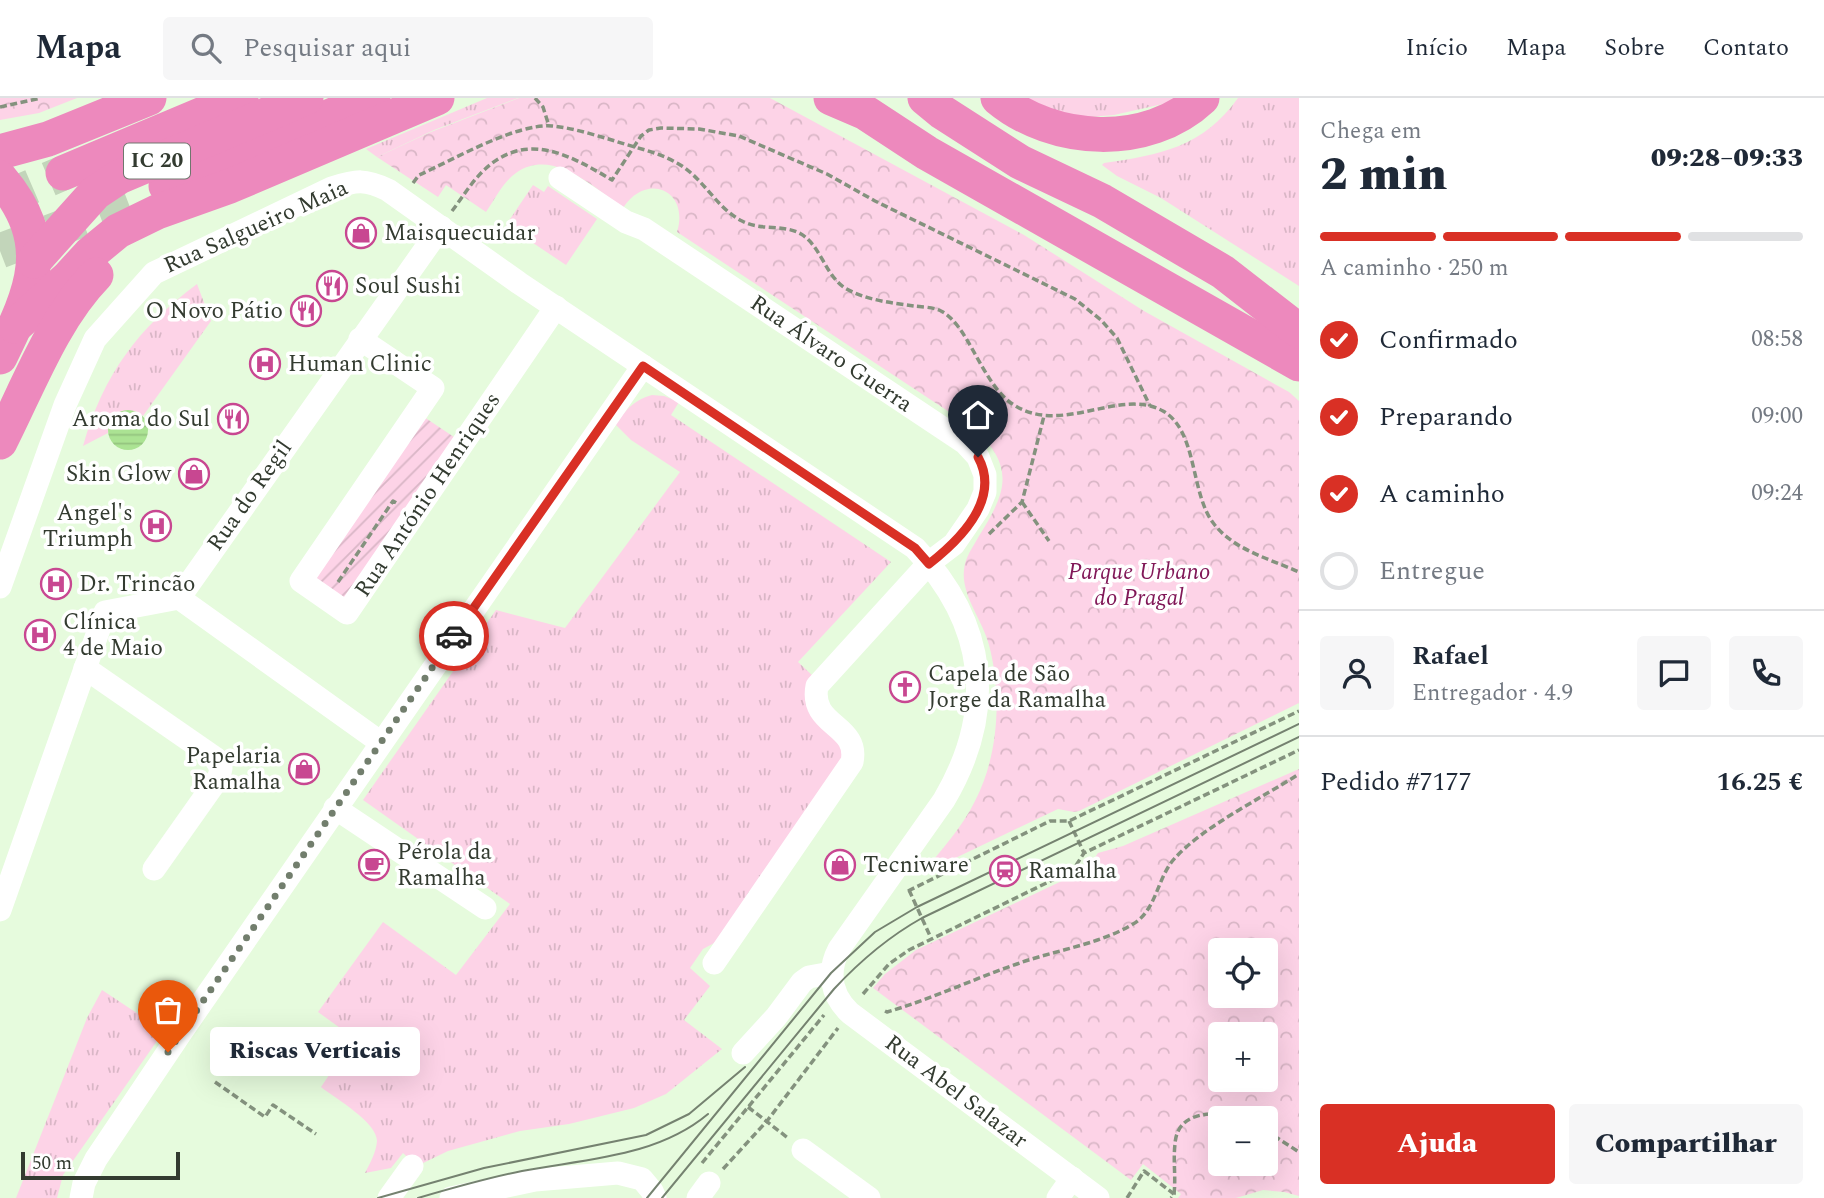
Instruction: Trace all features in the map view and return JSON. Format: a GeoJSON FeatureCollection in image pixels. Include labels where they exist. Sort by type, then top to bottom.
{"type":"FeatureCollection","features":[{"type":"Feature","properties":{"kind":"highway","name":"IC 20"},"geometry":{"type":"LineString","coordinates":[[0,152],[48,139],[149,98]]}},
{"type":"Feature","properties":{"kind":"highway"},"geometry":{"type":"LineString","coordinates":[[63,173],[241,98]]}},
{"type":"Feature","properties":{"kind":"highway","name":"IC 20"},"geometry":{"type":"LineString","coordinates":[[34,261],[95,193],[119,177],[306,98]]}},
{"type":"Feature","properties":{"kind":"highway"},"geometry":{"type":"LineString","coordinates":[[128,202],[373,98]]}},
{"type":"Feature","properties":{"kind":"highway"},"geometry":{"type":"LineString","coordinates":[[15,326],[118,231],[157,212],[230,186],[437,98]]}},
{"type":"Feature","properties":{"kind":"highway"},"geometry":{"type":"LineString","coordinates":[[831,98],[866,113],[927,152],[1299,364]]}},
{"type":"Feature","properties":{"kind":"highway"},"geometry":{"type":"LineString","coordinates":[[925,98],[942,112],[1020,162],[1102,201],[1223,272],[1299,331]]}},
{"type":"Feature","properties":{"kind":"highway"},"geometry":{"type":"LineString","coordinates":[[998,98],[1025,117],[1050,127],[1103,135],[1129,133],[1156,125],[1179,115],[1202,98]]}},
{"type":"Feature","properties":{"kind":"highway"},"geometry":{"type":"LineString","coordinates":[[0,178],[13,193],[24,214],[32,238],[34,261],[29,296],[0,357]]}},
{"type":"Feature","properties":{"kind":"highway"},"geometry":{"type":"LineString","coordinates":[[0,442],[63,317],[83,288],[130,244],[230,186]]}},
{"type":"Feature","properties":{"kind":"street","name":"Rua Álvaro Guerra"},"geometry":{"type":"LineString","coordinates":[[560,178],[626,222],[649,221],[972,449],[985,475],[982,501],[954,544],[929,564],[817,687],[815,696],[819,711],[852,742],[852,762],[714,963]]}},
{"type":"Feature","properties":{"kind":"street","name":"Rua Salgueiro Maia"},"geometry":{"type":"LineString","coordinates":[[0,587],[65,405],[95,339],[154,273],[332,188],[348,183],[370,182],[401,199],[555,307],[915,548],[951,593],[974,651],[978,689],[972,736],[961,769],[944,800],[839,949],[831,973]]}},
{"type":"Feature","properties":{"kind":"street","name":"Rua do Regil"},"geometry":{"type":"LineString","coordinates":[[179,598],[441,227]]}},
{"type":"Feature","properties":{"kind":"street","name":"Rua António Henriques"},"geometry":{"type":"LineString","coordinates":[[360,339],[433,388],[301,581],[347,613],[555,307]]}},
{"type":"Feature","properties":{"kind":"street"},"geometry":{"type":"LineString","coordinates":[[81,1198],[84,1183],[96,1159],[335,808],[643,366]]}},
{"type":"Feature","properties":{"kind":"street"},"geometry":{"type":"LineString","coordinates":[[0,910],[104,612],[179,598],[380,743]]}},
{"type":"Feature","properties":{"kind":"street"},"geometry":{"type":"LineString","coordinates":[[85,668],[215,758],[220,765],[219,777],[154,869]]}},
{"type":"Feature","properties":{"kind":"street"},"geometry":{"type":"LineString","coordinates":[[335,808],[485,908]]}},
{"type":"Feature","properties":{"kind":"street"},"geometry":{"type":"LineString","coordinates":[[743,1053],[776,1017],[802,982],[809,977],[831,973]]}},
{"type":"Feature","properties":{"kind":"street","name":"Rua Abel Salazar"},"geometry":{"type":"LineString","coordinates":[[831,973],[837,998],[850,1013],[1098,1198]]}},
{"type":"Feature","properties":{"kind":"street"},"geometry":{"type":"LineString","coordinates":[[803,1150],[869,1198]]}},
{"type":"Feature","properties":{"kind":"street"},"geometry":{"type":"LineString","coordinates":[[389,1198],[412,1166]]}},
{"type":"Feature","properties":{"kind":"street"},"geometry":{"type":"LineString","coordinates":[[452,1198],[513,1184],[618,1173],[631,1175],[651,1191]]}},
{"type":"Feature","properties":{"kind":"street"},"geometry":{"type":"LineString","coordinates":[[1058,1198],[1072,1178]]}},
{"type":"Feature","properties":{"kind":"path"},"geometry":{"type":"LineString","coordinates":[[0,107],[15,106],[41,98]]}},
{"type":"Feature","properties":{"kind":"path"},"geometry":{"type":"LineString","coordinates":[[535,98],[550,126]]}},
{"type":"Feature","properties":{"kind":"path"},"geometry":{"type":"LineString","coordinates":[[401,199],[419,175],[509,134],[530,128],[550,126],[578,131],[679,163],[743,222],[800,233],[837,282],[847,289],[861,296],[941,311],[962,333],[999,393],[1014,405],[1044,416],[1064,416],[1128,405],[1150,406],[1163,411],[1174,420],[1182,433],[1203,504],[1213,523],[1243,547],[1299,572]]}},
{"type":"Feature","properties":{"kind":"path"},"geometry":{"type":"LineString","coordinates":[[441,227],[481,173],[492,163],[508,155],[534,149],[552,150],[583,163],[612,180],[640,136],[649,130],[699,129],[738,136],[827,174],[875,201],[1009,264],[1075,299],[1118,338],[1150,406]]}},
{"type":"Feature","properties":{"kind":"path"},"geometry":{"type":"LineString","coordinates":[[988,535],[1022,502],[1044,416]]}},
{"type":"Feature","properties":{"kind":"path"},"geometry":{"type":"LineString","coordinates":[[327,598],[393,501]]}},
{"type":"Feature","properties":{"kind":"path"},"geometry":{"type":"LineString","coordinates":[[1022,502],[1049,541]]}},
{"type":"Feature","properties":{"kind":"path"},"geometry":{"type":"LineString","coordinates":[[901,898],[909,890],[1050,821],[1069,821],[1299,711]]}},
{"type":"Feature","properties":{"kind":"path"},"geometry":{"type":"LineString","coordinates":[[871,1001],[862,995],[889,964],[931,938],[1073,870],[1084,853],[1299,750]]}},
{"type":"Feature","properties":{"kind":"path"},"geometry":{"type":"LineString","coordinates":[[879,1006],[887,1012],[919,1003],[1019,963],[1056,954],[1134,924],[1150,907],[1165,872],[1175,858],[1203,835],[1299,774]]}},
{"type":"Feature","properties":{"kind":"path"},"geometry":{"type":"LineString","coordinates":[[1069,821],[1084,853]]}},
{"type":"Feature","properties":{"kind":"path"},"geometry":{"type":"LineString","coordinates":[[909,890],[931,938]]}},
{"type":"Feature","properties":{"kind":"path"},"geometry":{"type":"LineString","coordinates":[[702,1183],[748,1107],[829,1009]]}},
{"type":"Feature","properties":{"kind":"path"},"geometry":{"type":"LineString","coordinates":[[702,1183],[767,1121],[843,1021]]}},
{"type":"Feature","properties":{"kind":"path"},"geometry":{"type":"LineString","coordinates":[[215,1082],[265,1117],[273,1105],[316,1134]]}},
{"type":"Feature","properties":{"kind":"path"},"geometry":{"type":"LineString","coordinates":[[748,1107],[803,1150]]}},
{"type":"Feature","properties":{"kind":"path"},"geometry":{"type":"LineString","coordinates":[[1172,1196],[1175,1140],[1182,1125],[1194,1117],[1208,1114]]}},
{"type":"Feature","properties":{"kind":"path"},"geometry":{"type":"LineString","coordinates":[[1278,1138],[1299,1152]]}},
{"type":"Feature","properties":{"kind":"path"},"geometry":{"type":"LineString","coordinates":[[1127,1198],[1144,1171],[1172,1196]]}},
{"type":"Feature","properties":{"kind":"green space"},"geometry":{"type":"Polygon","coordinates":[[[0,98],[77,98],[39,113],[0,120],[0,98]]]}},
{"type":"Feature","properties":{"kind":"green space"},"geometry":{"type":"Polygon","coordinates":[[[487,98],[518,98],[434,130],[377,157],[366,149],[487,98]]]}},
{"type":"Feature","properties":{"kind":"green space","name":"Parque Urbano do Pragal"},"geometry":{"type":"Polygon","coordinates":[[[519,98],[770,98],[1024,235],[1144,311],[1289,392],[1299,401],[1299,703],[1079,811],[1058,809],[922,874],[970,811],[983,783],[993,744],[997,704],[993,664],[986,636],[966,589],[964,570],[968,556],[996,507],[1000,494],[1002,481],[997,456],[975,429],[677,232],[677,206],[672,197],[664,191],[643,190],[623,208],[572,173],[558,167],[530,166],[507,181],[486,212],[446,185],[438,197],[377,157],[431,132],[519,98]]]}},
{"type":"Feature","properties":{"kind":"green space"},"geometry":{"type":"Polygon","coordinates":[[[1017,98],[1179,98],[1176,101],[1114,115],[1061,119],[1017,98]]]}},
{"type":"Feature","properties":{"kind":"green space"},"geometry":{"type":"Polygon","coordinates":[[[1238,98],[1299,98],[1299,286],[1161,198],[1117,176],[1102,165],[1179,146],[1210,128],[1238,98]]]}},
{"type":"Feature","properties":{"kind":"green space"},"geometry":{"type":"Polygon","coordinates":[[[533,185],[544,192],[548,186],[597,219],[566,265],[506,225],[533,185]]]}},
{"type":"Feature","properties":{"kind":"green space"},"geometry":{"type":"Polygon","coordinates":[[[197,284],[211,321],[143,416],[137,412],[109,426],[108,433],[83,446],[101,397],[125,355],[157,318],[197,284]]]}},
{"type":"Feature","properties":{"kind":"green space"},"geometry":{"type":"Polygon","coordinates":[[[652,395],[679,402],[671,415],[891,562],[798,662],[813,676],[844,755],[716,942],[703,949],[690,968],[710,986],[684,1020],[722,1049],[666,1094],[634,1108],[569,1124],[520,1131],[448,1151],[417,1166],[403,1153],[391,1168],[365,1173],[375,1150],[375,1134],[363,1119],[321,1087],[354,1038],[318,1012],[383,922],[456,975],[510,904],[363,800],[496,610],[565,628],[680,472],[631,440],[615,424],[631,406],[652,395]]]}},
{"type":"Feature","properties":{"kind":"green space"},"geometry":{"type":"Polygon","coordinates":[[[421,415],[457,439],[345,603],[309,579],[421,415]]]}},
{"type":"Feature","properties":{"kind":"green space"},"geometry":{"type":"Polygon","coordinates":[[[1299,769],[1299,1196],[1263,1190],[1236,1198],[1178,1198],[1181,1194],[1143,1164],[1131,1180],[873,988],[885,974],[916,950],[1087,869],[1098,853],[1123,846],[1299,769]]]}},
{"type":"Feature","properties":{"kind":"green space"},"geometry":{"type":"Polygon","coordinates":[[[102,990],[164,1031],[63,1175],[57,1198],[16,1198],[87,1018],[102,990]]]}},
{"type":"Feature","properties":{"kind":"shaded area"},"geometry":{"type":"Polygon","coordinates":[[[128,410],[142,416],[148,430],[142,444],[128,450],[114,444],[108,430],[114,416],[128,410]]]}},
{"type":"Feature","properties":{"kind":"tunnel"},"geometry":{"type":"LineString","coordinates":[[0,200],[63,173]]}},
{"type":"Feature","properties":{"kind":"tunnel"},"geometry":{"type":"LineString","coordinates":[[0,251],[128,202]]}},
{"type":"Feature","properties":{"kind":"tram line"},"geometry":{"type":"LineString","coordinates":[[647,1198],[831,973],[875,932],[917,907],[1299,724]]}},
{"type":"Feature","properties":{"kind":"tram line"},"geometry":{"type":"LineString","coordinates":[[662,1198],[834,989],[886,941],[922,918],[1299,737]]}},
{"type":"Feature","properties":{"kind":"tram line"},"geometry":{"type":"LineString","coordinates":[[378,1198],[484,1168],[646,1135],[689,1114],[745,1067]]}},
{"type":"Feature","properties":{"kind":"tram line"},"geometry":{"type":"LineString","coordinates":[[418,1198],[509,1174],[643,1148],[688,1128],[708,1114]]}},
{"type":"Feature","properties":{"kind":"way so far"},"geometry":{"type":"LineString","coordinates":[[168,1052],[454,636]]}},
{"type":"Feature","properties":{"kind":"place","name":"Maisquecuidar"},"geometry":{"type":"Point","coordinates":[361,233]}},
{"type":"Feature","properties":{"kind":"place","name":"Soul Sushi"},"geometry":{"type":"Point","coordinates":[332,286]}},
{"type":"Feature","properties":{"kind":"place","name":"O Novo Pátio"},"geometry":{"type":"Point","coordinates":[306,311]}},
{"type":"Feature","properties":{"kind":"place","name":"Human Clinic"},"geometry":{"type":"Point","coordinates":[265,364]}},
{"type":"Feature","properties":{"kind":"place","name":"Aroma do Sul"},"geometry":{"type":"Point","coordinates":[233,419]}},
{"type":"Feature","properties":{"kind":"place","name":"Skin Glow"},"geometry":{"type":"Point","coordinates":[194,474]}},
{"type":"Feature","properties":{"kind":"place","name":"Angel's Triumph"},"geometry":{"type":"Point","coordinates":[156,526]}},
{"type":"Feature","properties":{"kind":"place","name":"Dr. Trincão"},"geometry":{"type":"Point","coordinates":[56,584]}},
{"type":"Feature","properties":{"kind":"place","name":"Clínica 4 de Maio"},"geometry":{"type":"Point","coordinates":[40,635]}},
{"type":"Feature","properties":{"kind":"place","name":"Capela de São Jorge da Ramalha"},"geometry":{"type":"Point","coordinates":[905,687]}},
{"type":"Feature","properties":{"kind":"place","name":"Papelaria Ramalha"},"geometry":{"type":"Point","coordinates":[304,769]}},
{"type":"Feature","properties":{"kind":"place","name":"Pérola da Ramalha"},"geometry":{"type":"Point","coordinates":[374,865]}},
{"type":"Feature","properties":{"kind":"place","name":"Tecniware"},"geometry":{"type":"Point","coordinates":[840,865]}},
{"type":"Feature","properties":{"kind":"place","name":"Ramalha"},"geometry":{"type":"Point","coordinates":[1005,871]}},
{"type":"Feature","properties":{"kind":"place","name":"Riscas Verticais"},"geometry":{"type":"Point","coordinates":[168,1052]}},
{"type":"Feature","properties":{"kind":"route"},"geometry":{"type":"LineString","coordinates":[[454,636],[643,366],[915,548],[929,564],[954,544],[982,501],[986,483],[978,457]]}}]}
